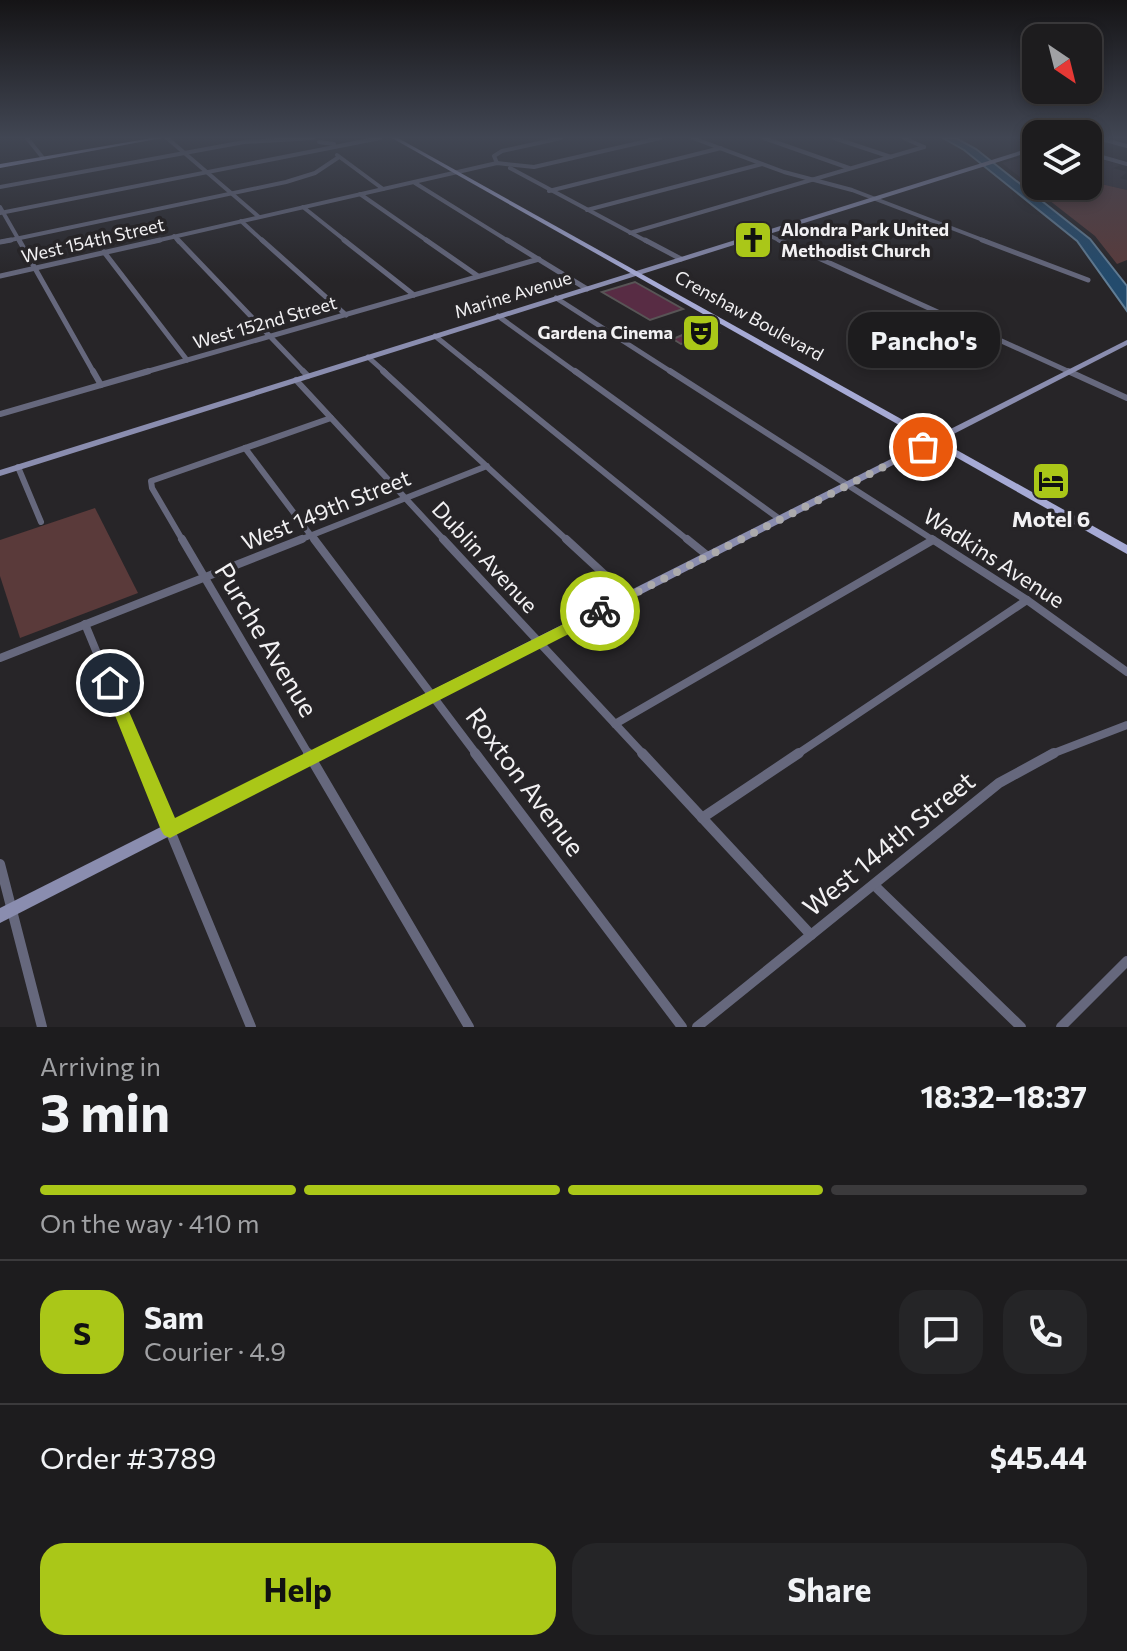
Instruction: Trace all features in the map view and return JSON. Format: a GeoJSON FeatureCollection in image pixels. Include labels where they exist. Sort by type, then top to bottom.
{"type":"FeatureCollection","features":[{"type":"Feature","properties":{"kind":"main road","name":"Crenshaw Boulevard"},"geometry":{"type":"LineString","coordinates":[[482,186],[1127,550]]}},
{"type":"Feature","properties":{"kind":"main road","name":"Marine Avenue"},"geometry":{"type":"LineString","coordinates":[[0,473],[916,186]]}},
{"type":"Feature","properties":{"kind":"main road"},"geometry":{"type":"LineString","coordinates":[[6,913],[1127,342]]}},
{"type":"Feature","properties":{"kind":"street"},"geometry":{"type":"LineString","coordinates":[[101,385],[1,211],[133,186]]}},
{"type":"Feature","properties":{"kind":"street"},"geometry":{"type":"LineString","coordinates":[[223,186],[259,217]]}},
{"type":"Feature","properties":{"kind":"street"},"geometry":{"type":"LineString","coordinates":[[0,242],[263,186]]}},
{"type":"Feature","properties":{"kind":"street"},"geometry":{"type":"LineString","coordinates":[[379,186],[383,189]]}},
{"type":"Feature","properties":{"kind":"street","name":"West 154th Street"},"geometry":{"type":"LineString","coordinates":[[0,276],[397,186]]}},
{"type":"Feature","properties":{"kind":"street"},"geometry":{"type":"LineString","coordinates":[[420,186],[587,289]]}},
{"type":"Feature","properties":{"kind":"street"},"geometry":{"type":"LineString","coordinates":[[541,186],[681,259]]}},
{"type":"Feature","properties":{"kind":"street"},"geometry":{"type":"LineString","coordinates":[[549,191],[569,186]]}},
{"type":"Feature","properties":{"kind":"street"},"geometry":{"type":"LineString","coordinates":[[587,210],[679,186]]}},
{"type":"Feature","properties":{"kind":"street"},"geometry":{"type":"LineString","coordinates":[[630,233],[793,186]]}},
{"type":"Feature","properties":{"kind":"street"},"geometry":{"type":"LineString","coordinates":[[833,186],[1088,280]]}},
{"type":"Feature","properties":{"kind":"street"},"geometry":{"type":"LineString","coordinates":[[360,194],[478,276]]}},
{"type":"Feature","properties":{"kind":"street"},"geometry":{"type":"LineString","coordinates":[[303,207],[414,295]]}},
{"type":"Feature","properties":{"kind":"street"},"geometry":{"type":"LineString","coordinates":[[241,221],[346,315]]}},
{"type":"Feature","properties":{"kind":"street"},"geometry":{"type":"LineString","coordinates":[[764,233],[1127,398]]}},
{"type":"Feature","properties":{"kind":"street"},"geometry":{"type":"LineString","coordinates":[[174,236],[308,376]]}},
{"type":"Feature","properties":{"kind":"street"},"geometry":{"type":"LineString","coordinates":[[104,252],[187,360]]}},
{"type":"Feature","properties":{"kind":"street","name":"West 152nd Street"},"geometry":{"type":"LineString","coordinates":[[2,414],[539,259]]}},
{"type":"Feature","properties":{"kind":"street","name":"Wadkins Avenue"},"geometry":{"type":"LineString","coordinates":[[556,298],[1027,600],[1127,672]]}},
{"type":"Feature","properties":{"kind":"street"},"geometry":{"type":"LineString","coordinates":[[498,316],[781,520]]}},
{"type":"Feature","properties":{"kind":"street"},"geometry":{"type":"LineString","coordinates":[[435,336],[708,556]]}},
{"type":"Feature","properties":{"kind":"street"},"geometry":{"type":"LineString","coordinates":[[368,357],[629,597]]}},
{"type":"Feature","properties":{"kind":"street","name":"Dublin Avenue"},"geometry":{"type":"LineString","coordinates":[[296,380],[811,935]]}},
{"type":"Feature","properties":{"kind":"street"},"geometry":{"type":"LineString","coordinates":[[0,404],[2,414]]}},
{"type":"Feature","properties":{"kind":"street"},"geometry":{"type":"LineString","coordinates":[[245,448],[331,418]]}},
{"type":"Feature","properties":{"kind":"street","name":"Purche Avenue"},"geometry":{"type":"LineString","coordinates":[[245,448],[151,481],[152,488],[469,1027]]}},
{"type":"Feature","properties":{"kind":"street","name":"Roxton Avenue"},"geometry":{"type":"LineString","coordinates":[[245,448],[682,1027]]}},
{"type":"Feature","properties":{"kind":"street","name":"West 149th Street"},"geometry":{"type":"LineString","coordinates":[[0,658],[487,466]]}},
{"type":"Feature","properties":{"kind":"street"},"geometry":{"type":"LineString","coordinates":[[18,467],[41,522]]}},
{"type":"Feature","properties":{"kind":"street"},"geometry":{"type":"LineString","coordinates":[[615,724],[933,540]]}},
{"type":"Feature","properties":{"kind":"street"},"geometry":{"type":"LineString","coordinates":[[702,818],[1027,600]]}},
{"type":"Feature","properties":{"kind":"street"},"geometry":{"type":"LineString","coordinates":[[85,624],[251,1027]]}},
{"type":"Feature","properties":{"kind":"street","name":"West 144th Street"},"geometry":{"type":"LineString","coordinates":[[697,1027],[999,783],[1049,755],[1127,725]]}},
{"type":"Feature","properties":{"kind":"street"},"geometry":{"type":"LineString","coordinates":[[0,864],[6,913],[42,1027]]}},
{"type":"Feature","properties":{"kind":"street"},"geometry":{"type":"LineString","coordinates":[[874,885],[1021,1027]]}},
{"type":"Feature","properties":{"kind":"street"},"geometry":{"type":"LineString","coordinates":[[1061,1027],[1127,961]]}},
{"type":"Feature","properties":{"kind":"shaded area"},"geometry":{"type":"Polygon","coordinates":[[[1102,186],[1127,190],[1127,260],[1117,264],[1095,236],[1049,200],[1102,200],[1102,186]]]}},
{"type":"Feature","properties":{"kind":"shaded area"},"geometry":{"type":"Polygon","coordinates":[[[95,508],[138,593],[20,638],[0,576],[0,540],[95,508]]]}},
{"type":"Feature","properties":{"kind":"water"},"geometry":{"type":"Polygon","coordinates":[[[1009,186],[1022,186],[1022,197],[1009,186]]]}},
{"type":"Feature","properties":{"kind":"water"},"geometry":{"type":"Polygon","coordinates":[[[1026,200],[1041,200],[1090,239],[1127,286],[1127,311],[1077,241],[1026,200]]]}},
{"type":"Feature","properties":{"kind":"building"},"geometry":{"type":"Polygon","coordinates":[[[635,282],[683,309],[650,320],[602,292],[635,282]]]}},
{"type":"Feature","properties":{"kind":"building","name":"Gardena Cinema"},"geometry":{"type":"Polygon","coordinates":[[[708,324],[717,327],[719,332],[681,344],[673,339],[708,324]]]}},
{"type":"Feature","properties":{"kind":"way so far"},"geometry":{"type":"LineString","coordinates":[[600,611],[923,447]]}},
{"type":"Feature","properties":{"kind":"place","name":"Alondra Park United Methodist Church"},"geometry":{"type":"Point","coordinates":[753,240]}},
{"type":"Feature","properties":{"kind":"place","name":"Gardena Cinema"},"geometry":{"type":"Point","coordinates":[701,333]}},
{"type":"Feature","properties":{"kind":"place","name":"Pancho's"},"geometry":{"type":"Point","coordinates":[923,447]}},
{"type":"Feature","properties":{"kind":"place","name":"Motel 6"},"geometry":{"type":"Point","coordinates":[1051,481]}},
{"type":"Feature","properties":{"kind":"route"},"geometry":{"type":"LineString","coordinates":[[110,683],[170,830],[600,611]]}}]}
